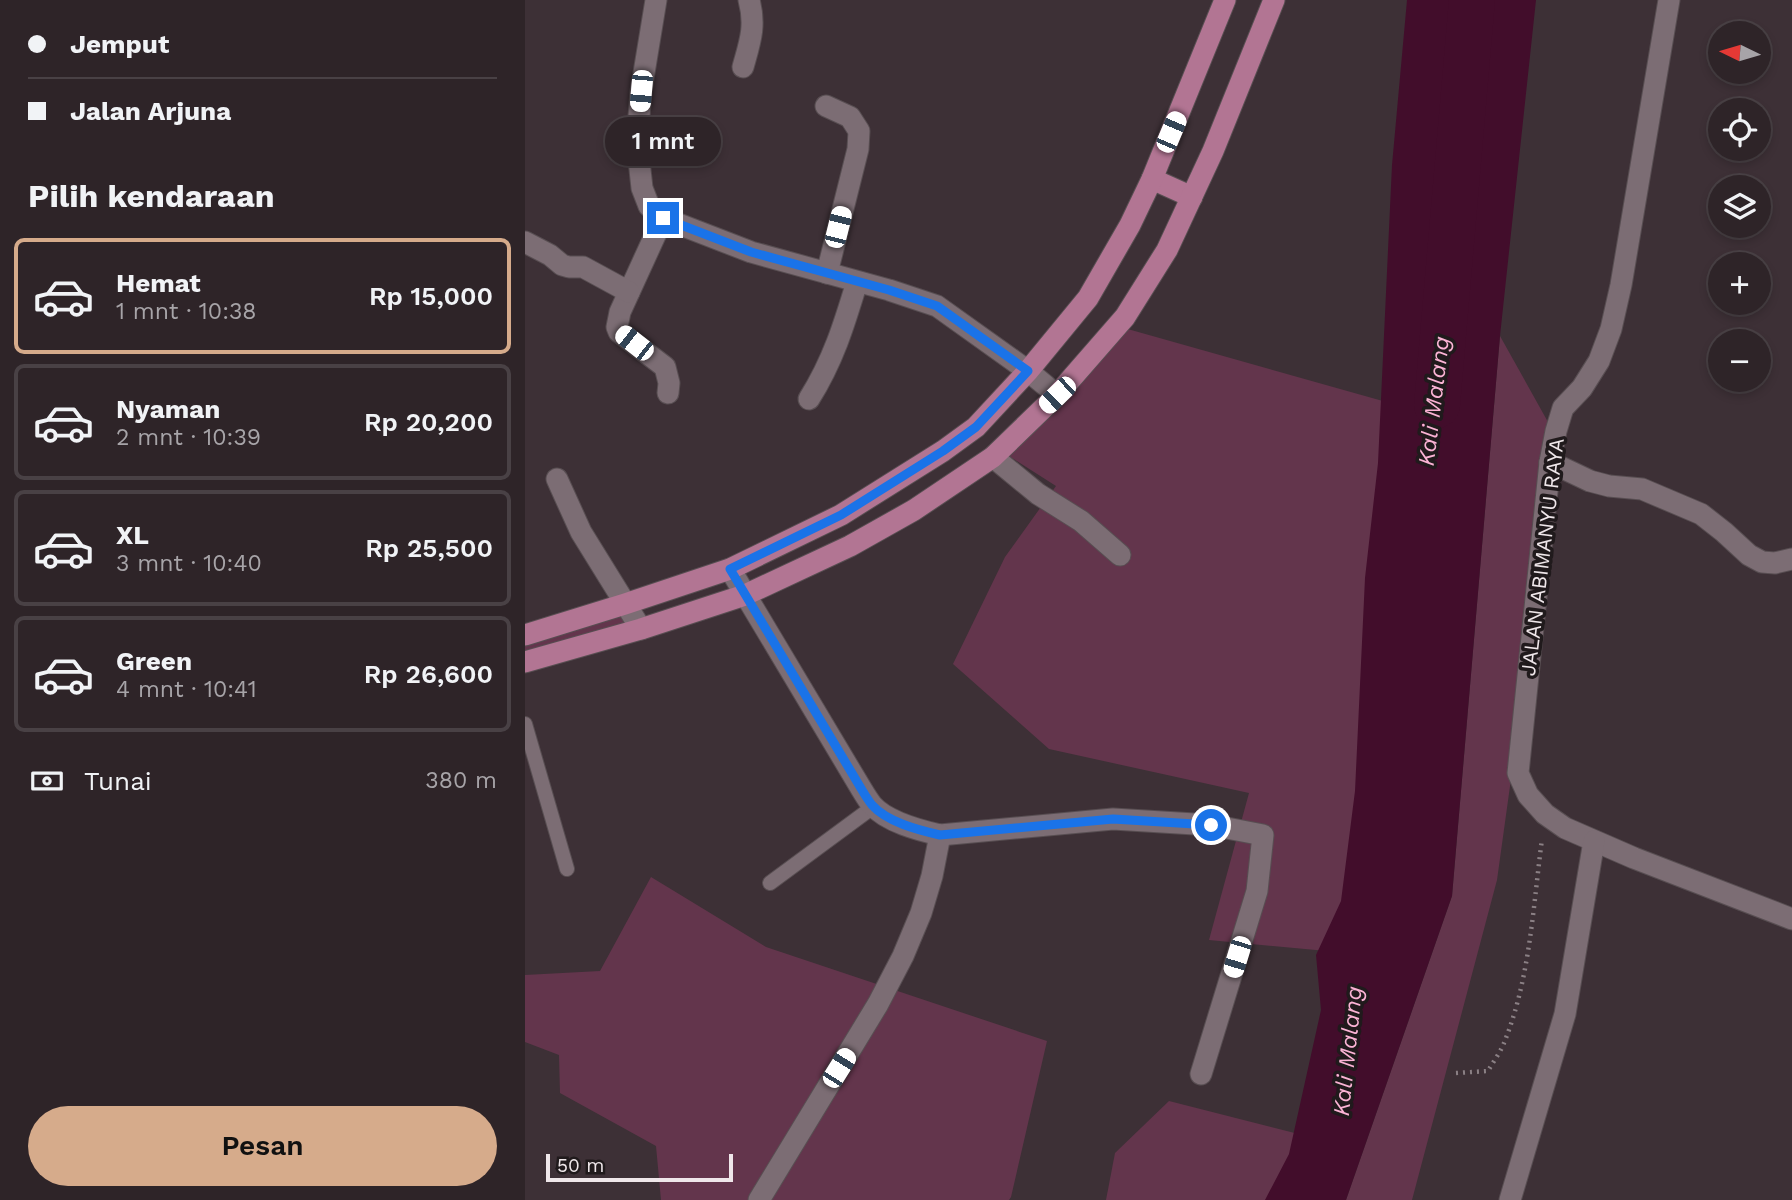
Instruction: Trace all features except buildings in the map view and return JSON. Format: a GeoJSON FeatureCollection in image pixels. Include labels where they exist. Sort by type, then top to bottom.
{"type":"FeatureCollection","features":[{"type":"Feature","properties":{"kind":"main road"},"geometry":{"type":"LineString","coordinates":[[525,635],[730,569],[841,515],[976,427],[1028,371],[1088,298],[1130,225],[1152,179],[1225,0]]}},
{"type":"Feature","properties":{"kind":"main road"},"geometry":{"type":"LineString","coordinates":[[525,662],[641,629],[745,595],[850,546],[914,510],[993,457],[1057,395],[1125,317],[1167,250],[1219,138],[1275,0]]}},
{"type":"Feature","properties":{"kind":"main road"},"geometry":{"type":"LineString","coordinates":[[1152,179],[1192,197]]}},
{"type":"Feature","properties":{"kind":"street"},"geometry":{"type":"LineString","coordinates":[[656,0],[641,91],[637,142],[642,188],[649,206],[663,218],[751,252],[937,306],[1057,395]]}},
{"type":"Feature","properties":{"kind":"street"},"geometry":{"type":"LineString","coordinates":[[743,67],[752,36],[753,17],[749,0]]}},
{"type":"Feature","properties":{"kind":"street","name":"JALAN ABIMANYU RAYA"},"geometry":{"type":"LineString","coordinates":[[1669,0],[1621,285],[1611,329],[1599,361],[1582,388],[1563,408],[1556,431],[1550,462],[1518,773],[1528,795],[1545,814],[1566,828],[1634,858],[1792,919]]}},
{"type":"Feature","properties":{"kind":"street"},"geometry":{"type":"LineString","coordinates":[[826,106],[850,117],[859,131],[858,149],[827,273]]}},
{"type":"Feature","properties":{"kind":"street"},"geometry":{"type":"LineString","coordinates":[[663,218],[629,292],[617,327],[619,332],[665,367],[669,383],[668,393]]}},
{"type":"Feature","properties":{"kind":"street"},"geometry":{"type":"LineString","coordinates":[[525,242],[562,265],[583,267],[629,292]]}},
{"type":"Feature","properties":{"kind":"street"},"geometry":{"type":"LineString","coordinates":[[809,399],[837,346],[857,282]]}},
{"type":"Feature","properties":{"kind":"street"},"geometry":{"type":"LineString","coordinates":[[993,457],[1038,494],[1081,521],[1120,555]]}},
{"type":"Feature","properties":{"kind":"street"},"geometry":{"type":"LineString","coordinates":[[1550,462],[1590,481],[1642,489],[1701,514],[1738,546],[1762,562],[1775,563],[1792,559]]}},
{"type":"Feature","properties":{"kind":"street"},"geometry":{"type":"LineString","coordinates":[[557,479],[581,532],[641,629]]}},
{"type":"Feature","properties":{"kind":"street"},"geometry":{"type":"LineString","coordinates":[[730,569],[873,807],[898,823],[940,835],[1113,819],[1211,825],[1263,835],[1257,891],[1201,1074]]}},
{"type":"Feature","properties":{"kind":"street"},"geometry":{"type":"LineString","coordinates":[[758,1200],[878,1004],[903,956],[921,913],[940,835]]}},
{"type":"Feature","properties":{"kind":"street"},"geometry":{"type":"LineString","coordinates":[[1510,1200],[1565,1014],[1594,841]]}},
{"type":"Feature","properties":{"kind":"lane"},"geometry":{"type":"LineString","coordinates":[[525,724],[567,869]]}},
{"type":"Feature","properties":{"kind":"lane"},"geometry":{"type":"LineString","coordinates":[[771,883],[873,807]]}},
{"type":"Feature","properties":{"kind":"path"},"geometry":{"type":"LineString","coordinates":[[1456,1073],[1488,1071],[1504,1045],[1527,957],[1545,814]]}},
{"type":"Feature","properties":{"kind":"shaded area"},"geometry":{"type":"Polygon","coordinates":[[[1117,326],[1436,416],[1359,954],[1209,940],[1249,793],[1049,749],[953,664],[1005,557],[1056,486],[993,446],[1117,326]]]}},
{"type":"Feature","properties":{"kind":"shaded area"},"geometry":{"type":"Polygon","coordinates":[[[1500,336],[1558,440],[1497,880],[1412,1200],[1346,1200],[1452,896],[1500,336]]]}},
{"type":"Feature","properties":{"kind":"shaded area"},"geometry":{"type":"Polygon","coordinates":[[[625,604],[641,629],[525,662],[525,635],[625,604]]]}},
{"type":"Feature","properties":{"kind":"shaded area"},"geometry":{"type":"Polygon","coordinates":[[[651,877],[766,947],[1047,1041],[1009,1200],[661,1200],[656,1146],[560,1093],[559,1055],[525,1042],[525,975],[600,971],[651,877]]]}},
{"type":"Feature","properties":{"kind":"shaded area"},"geometry":{"type":"Polygon","coordinates":[[[1169,1101],[1338,1144],[1316,1200],[1106,1200],[1115,1153],[1169,1101]]]}},
{"type":"Feature","properties":{"kind":"water"},"geometry":{"type":"Polygon","coordinates":[[[1407,0],[1536,0],[1500,336],[1452,896],[1346,1200],[1265,1200],[1289,1154],[1321,1010],[1316,955],[1341,901],[1355,791],[1365,578],[1378,463],[1392,165],[1407,0]]]}},
{"type":"Feature","properties":{"kind":"waterway","name":"Kali Malang"},"geometry":{"type":"LineString","coordinates":[[1437,405],[1472,0]]}},
{"type":"Feature","properties":{"kind":"route"},"geometry":{"type":"LineString","coordinates":[[663,218],[751,252],[937,306],[1028,371],[976,427],[943,451],[841,515],[730,569],[873,807],[898,823],[940,835],[1113,819],[1211,825]]}}]}
